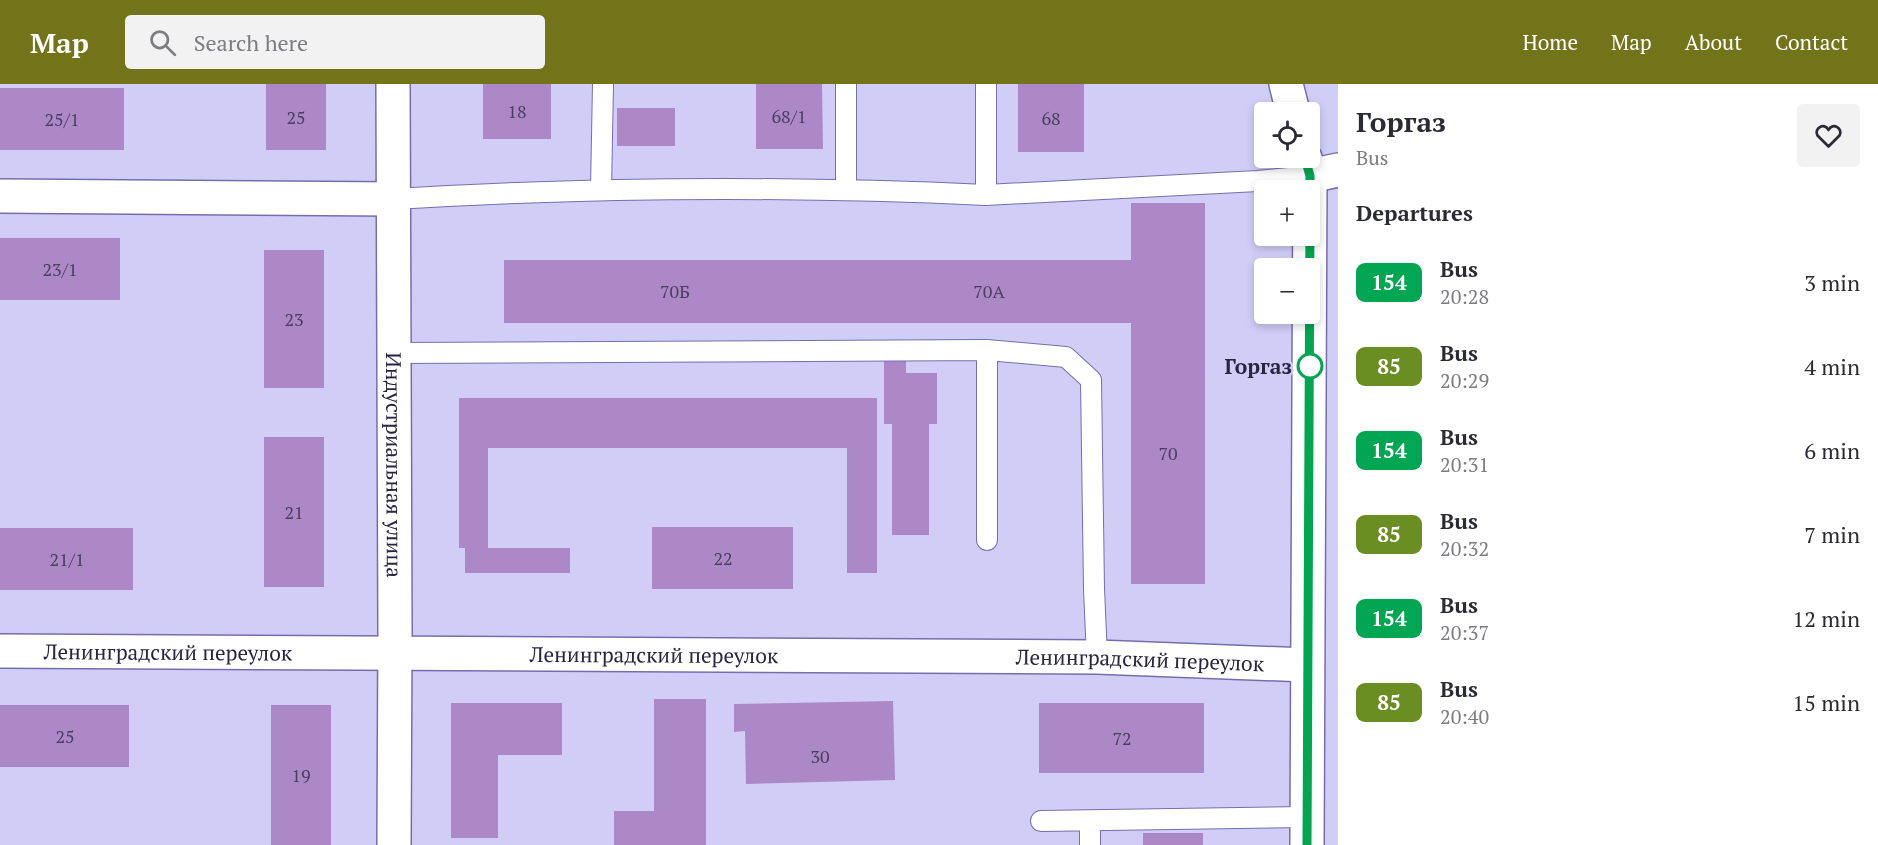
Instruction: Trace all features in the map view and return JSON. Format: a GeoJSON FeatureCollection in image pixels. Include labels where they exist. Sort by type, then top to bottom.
{"type":"FeatureCollection","features":[{"type":"Feature","properties":{"kind":"street","name":"Индустриальная улица"},"geometry":{"type":"LineString","coordinates":[[393,84],[394,845]]}},
{"type":"Feature","properties":{"kind":"street"},"geometry":{"type":"LineString","coordinates":[[1286,84],[1290,102]]}},
{"type":"Feature","properties":{"kind":"street"},"geometry":{"type":"LineString","coordinates":[[1307,831],[1307,665],[1318,168]]}},
{"type":"Feature","properties":{"kind":"street"},"geometry":{"type":"LineString","coordinates":[[0,196],[394,199]]}},
{"type":"Feature","properties":{"kind":"street","name":"Ленинградский переулок"},"geometry":{"type":"LineString","coordinates":[[0,651],[1097,657],[1307,665]]}},
{"type":"Feature","properties":{"kind":"lane"},"geometry":{"type":"LineString","coordinates":[[601,190],[603,84]]}},
{"type":"Feature","properties":{"kind":"lane"},"geometry":{"type":"LineString","coordinates":[[846,84],[846,189]]}},
{"type":"Feature","properties":{"kind":"lane"},"geometry":{"type":"LineString","coordinates":[[986,84],[986,195]]}},
{"type":"Feature","properties":{"kind":"lane"},"geometry":{"type":"LineString","coordinates":[[394,199],[601,190],[846,189],[986,195],[1258,181],[1318,168]]}},
{"type":"Feature","properties":{"kind":"lane"},"geometry":{"type":"LineString","coordinates":[[987,350],[987,540]]}},
{"type":"Feature","properties":{"kind":"lane"},"geometry":{"type":"LineString","coordinates":[[395,353],[987,350],[1066,357],[1091,380],[1097,657]]}},
{"type":"Feature","properties":{"kind":"lane"},"geometry":{"type":"LineString","coordinates":[[1041,821],[1090,820],[1307,831]]}},
{"type":"Feature","properties":{"kind":"lane"},"geometry":{"type":"LineString","coordinates":[[1090,820],[1090,845]]}},
{"type":"Feature","properties":{"kind":"building"},"geometry":{"type":"Polygon","coordinates":[[[266,84],[326,84],[326,150],[266,150],[266,84]]]}},
{"type":"Feature","properties":{"kind":"building"},"geometry":{"type":"Polygon","coordinates":[[[483,84],[551,84],[551,139],[483,139],[483,84]]]}},
{"type":"Feature","properties":{"kind":"building"},"geometry":{"type":"Polygon","coordinates":[[[756,84],[822,84],[823,149],[756,149],[756,84]]]}},
{"type":"Feature","properties":{"kind":"building"},"geometry":{"type":"Polygon","coordinates":[[[1018,84],[1084,84],[1084,152],[1018,152],[1018,84]]]}},
{"type":"Feature","properties":{"kind":"building"},"geometry":{"type":"Polygon","coordinates":[[[0,88],[124,88],[124,150],[0,150],[0,88]]]}},
{"type":"Feature","properties":{"kind":"building"},"geometry":{"type":"Polygon","coordinates":[[[617,108],[675,108],[675,146],[617,146],[617,108]]]}},
{"type":"Feature","properties":{"kind":"building"},"geometry":{"type":"Polygon","coordinates":[[[1131,203],[1205,203],[1205,584],[1131,584],[1131,323],[504,323],[504,260],[1131,260],[1131,203]]]}},
{"type":"Feature","properties":{"kind":"building"},"geometry":{"type":"Polygon","coordinates":[[[0,238],[120,238],[120,300],[0,300],[0,238]]]}},
{"type":"Feature","properties":{"kind":"building"},"geometry":{"type":"Polygon","coordinates":[[[264,250],[324,250],[324,388],[264,388],[264,250]]]}},
{"type":"Feature","properties":{"kind":"building"},"geometry":{"type":"Polygon","coordinates":[[[884,360],[906,360],[906,373],[937,373],[937,424],[929,424],[929,535],[892,535],[892,424],[884,424],[884,360]]]}},
{"type":"Feature","properties":{"kind":"building"},"geometry":{"type":"Polygon","coordinates":[[[459,398],[877,398],[877,573],[847,573],[847,448],[488,448],[488,548],[570,548],[570,573],[465,573],[465,548],[459,548],[459,398]]]}},
{"type":"Feature","properties":{"kind":"building"},"geometry":{"type":"Polygon","coordinates":[[[264,437],[324,437],[324,587],[264,587],[264,437]]]}},
{"type":"Feature","properties":{"kind":"building"},"geometry":{"type":"Polygon","coordinates":[[[652,527],[793,527],[793,589],[652,589],[652,527]]]}},
{"type":"Feature","properties":{"kind":"building"},"geometry":{"type":"Polygon","coordinates":[[[0,528],[133,528],[133,590],[0,590],[0,528]]]}},
{"type":"Feature","properties":{"kind":"building"},"geometry":{"type":"Polygon","coordinates":[[[654,699],[706,699],[706,845],[614,845],[614,811],[654,811],[654,699]]]}},
{"type":"Feature","properties":{"kind":"building"},"geometry":{"type":"Polygon","coordinates":[[[893,701],[895,780],[746,784],[745,731],[734,732],[734,704],[893,701]]]}},
{"type":"Feature","properties":{"kind":"building"},"geometry":{"type":"Polygon","coordinates":[[[451,703],[562,703],[562,755],[498,755],[498,838],[451,838],[451,703]]]}},
{"type":"Feature","properties":{"kind":"building"},"geometry":{"type":"Polygon","coordinates":[[[1039,703],[1204,703],[1204,773],[1039,773],[1039,703]]]}},
{"type":"Feature","properties":{"kind":"building"},"geometry":{"type":"Polygon","coordinates":[[[0,705],[129,705],[129,767],[0,767],[0,705]]]}},
{"type":"Feature","properties":{"kind":"building"},"geometry":{"type":"Polygon","coordinates":[[[271,705],[331,705],[331,845],[271,845],[271,705]]]}},
{"type":"Feature","properties":{"kind":"building"},"geometry":{"type":"Polygon","coordinates":[[[1143,833],[1203,833],[1203,845],[1143,845],[1143,833]]]}},
{"type":"Feature","properties":{"kind":"bus line","name":"154"},"geometry":{"type":"LineString","coordinates":[[1307,845],[1310,338],[1310,176],[1308,168]]}},
{"type":"Feature","properties":{"kind":"place","name":"Горгаз"},"geometry":{"type":"Point","coordinates":[1310,366]}}]}
